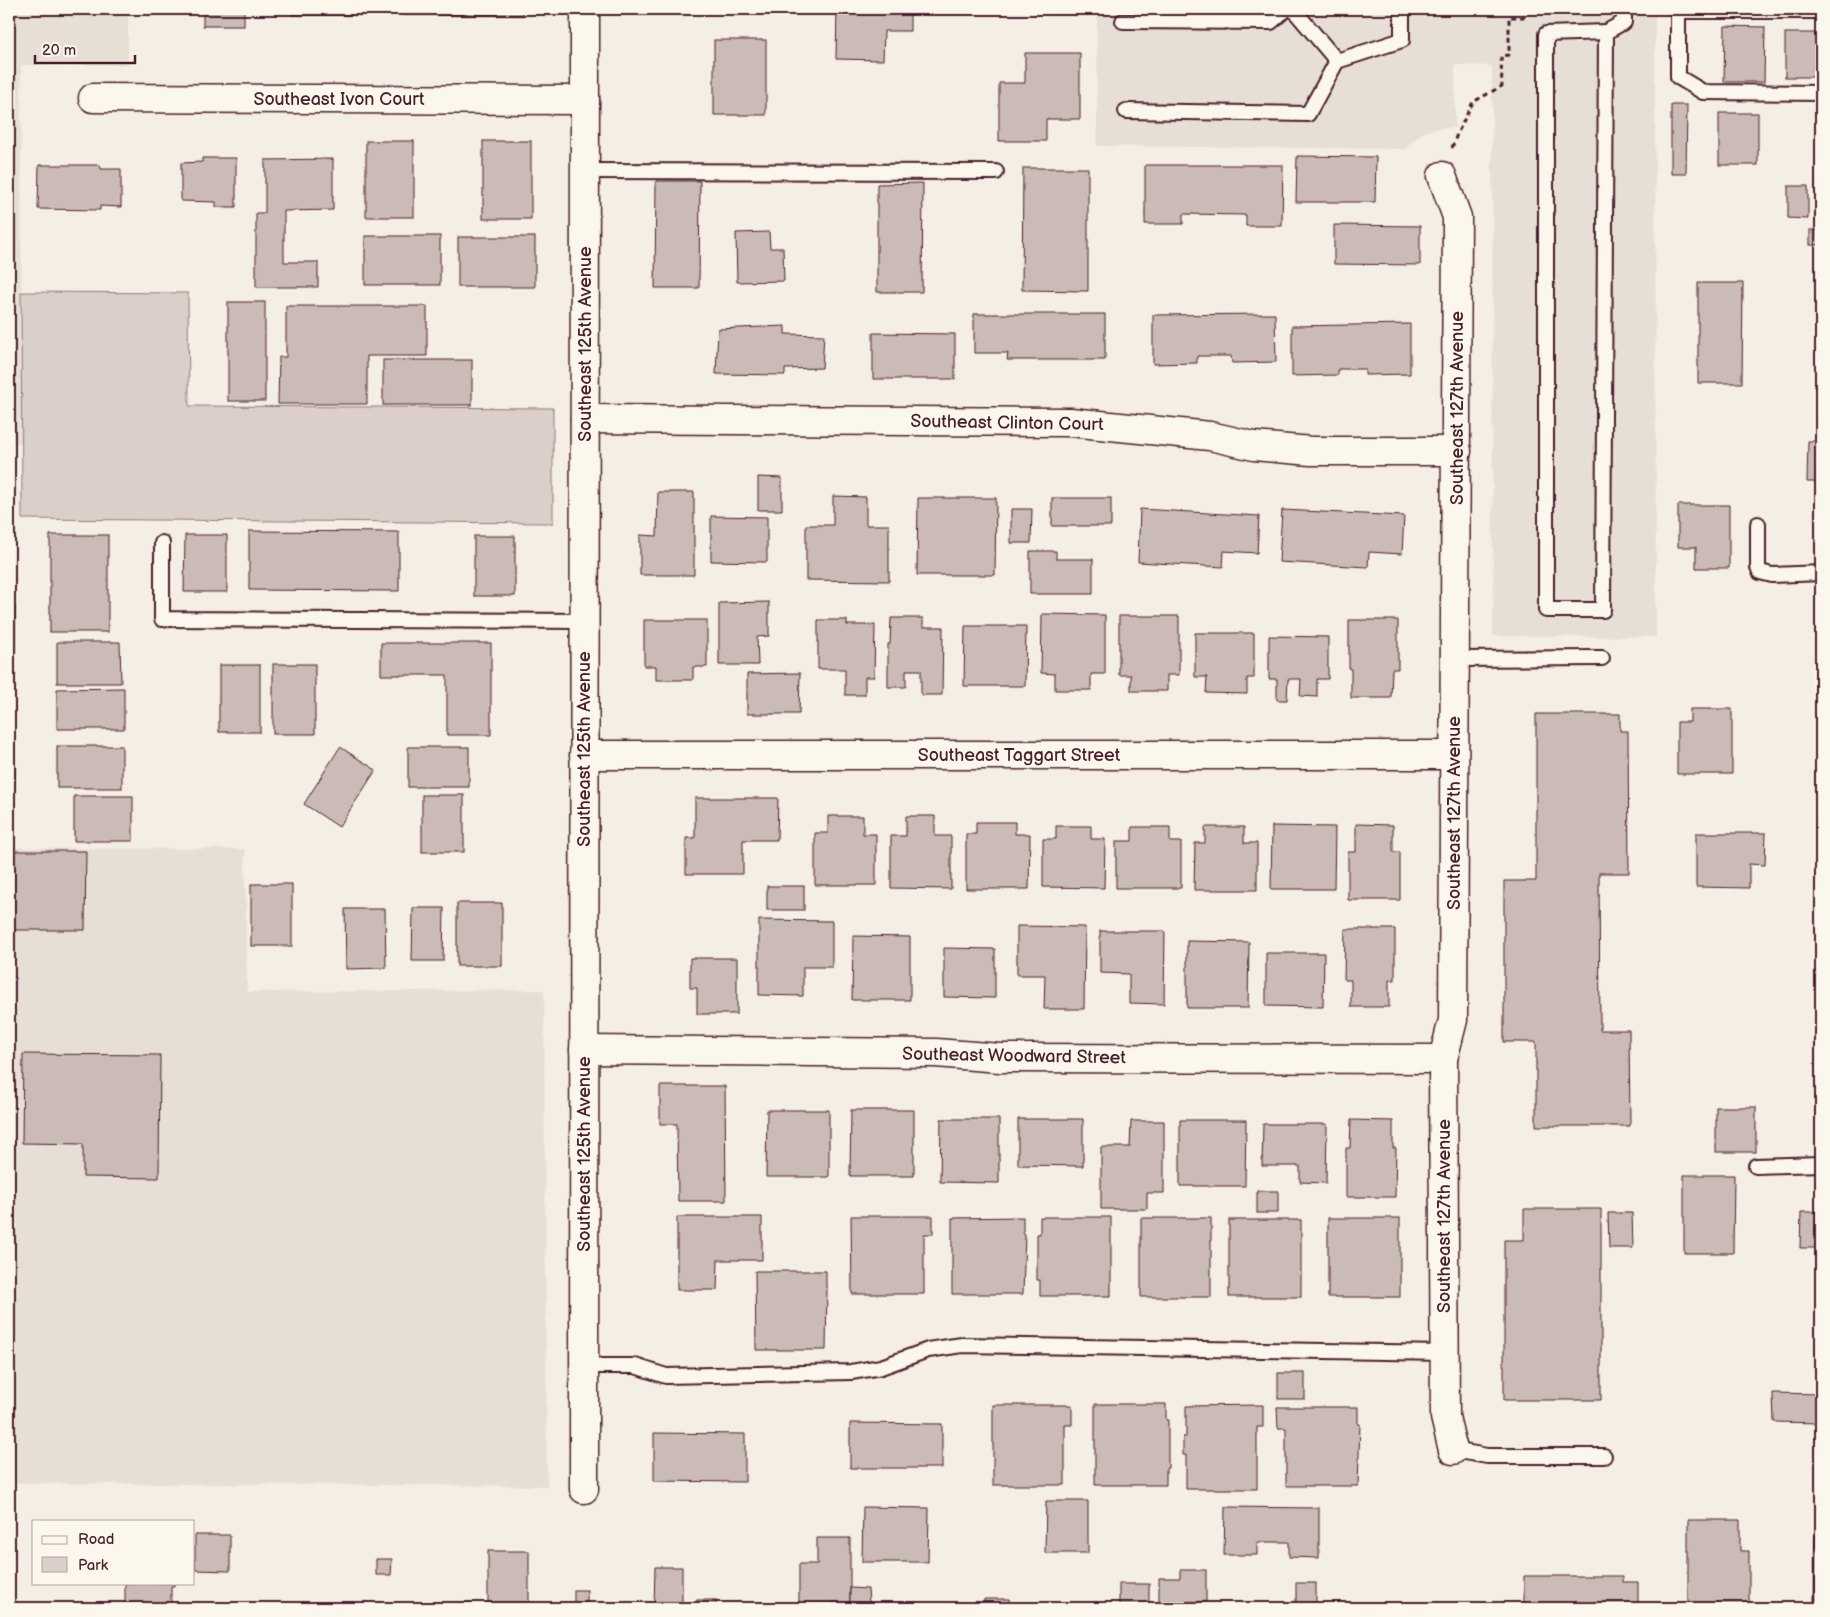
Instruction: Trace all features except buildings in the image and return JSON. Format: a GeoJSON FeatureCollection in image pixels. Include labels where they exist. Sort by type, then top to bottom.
{"type":"FeatureCollection","features":[{"type":"Feature","properties":{"kind":"street","name":"Southeast 125th Avenue"},"geometry":{"type":"LineString","coordinates":[[584,1489],[585,9]]}},
{"type":"Feature","properties":{"kind":"street","name":"Southeast Ivon Court"},"geometry":{"type":"LineString","coordinates":[[93,98],[585,100]]}},
{"type":"Feature","properties":{"kind":"street","name":"Southeast 127th Avenue"},"geometry":{"type":"LineString","coordinates":[[1442,176],[1457,217],[1453,1020],[1443,1059],[1445,1417],[1453,1450]]}},
{"type":"Feature","properties":{"kind":"street","name":"Southeast Clinton Court"},"geometry":{"type":"LineString","coordinates":[[585,419],[1070,422],[1210,436],[1254,446],[1311,451],[1457,451]]}},
{"type":"Feature","properties":{"kind":"street","name":"Southeast Taggart Street"},"geometry":{"type":"LineString","coordinates":[[584,755],[1453,755]]}},
{"type":"Feature","properties":{"kind":"street","name":"Southeast Woodward Street"},"geometry":{"type":"LineString","coordinates":[[584,1050],[936,1053],[1000,1058],[1443,1059]]}},
{"type":"Feature","properties":{"kind":"lane"},"geometry":{"type":"LineString","coordinates":[[1124,21],[1272,22],[1286,9]]}},
{"type":"Feature","properties":{"kind":"lane"},"geometry":{"type":"LineString","coordinates":[[1293,9],[1337,61]]}},
{"type":"Feature","properties":{"kind":"lane"},"geometry":{"type":"LineString","coordinates":[[1126,111],[1308,114],[1337,61],[1402,40],[1402,9]]}},
{"type":"Feature","properties":{"kind":"lane"},"geometry":{"type":"LineString","coordinates":[[1606,32],[1603,610],[1546,610],[1546,34],[1606,32],[1624,22],[1624,9]]}},
{"type":"Feature","properties":{"kind":"lane"},"geometry":{"type":"LineString","coordinates":[[1821,11],[1678,10],[1678,77],[1704,92],[1821,93]]}},
{"type":"Feature","properties":{"kind":"lane"},"geometry":{"type":"LineString","coordinates":[[585,171],[996,172]]}},
{"type":"Feature","properties":{"kind":"lane"},"geometry":{"type":"LineString","coordinates":[[1758,524],[1758,567],[1760,572],[1772,575],[1821,573]]}},
{"type":"Feature","properties":{"kind":"lane"},"geometry":{"type":"LineString","coordinates":[[162,543],[162,619],[584,621]]}},
{"type":"Feature","properties":{"kind":"lane"},"geometry":{"type":"LineString","coordinates":[[1455,659],[1602,658]]}},
{"type":"Feature","properties":{"kind":"lane"},"geometry":{"type":"LineString","coordinates":[[1756,1166],[1821,1164]]}},
{"type":"Feature","properties":{"kind":"lane"},"geometry":{"type":"LineString","coordinates":[[584,1366],[635,1366],[666,1376],[851,1372],[881,1367],[928,1350],[962,1345],[1445,1353]]}},
{"type":"Feature","properties":{"kind":"lane"},"geometry":{"type":"LineString","coordinates":[[1453,1450],[1487,1456],[1604,1456]]}},
{"type":"Feature","properties":{"kind":"path"},"geometry":{"type":"LineString","coordinates":[[1442,176],[1456,134],[1473,102],[1502,86],[1501,56],[1509,55],[1509,17],[1525,17],[1546,34]]}},
{"type":"Feature","properties":{"kind":"shaded area"},"geometry":{"type":"Polygon","coordinates":[[[9,9],[128,9],[128,65],[21,65],[22,443],[9,443],[9,9]]]}},
{"type":"Feature","properties":{"kind":"shaded area"},"geometry":{"type":"Polygon","coordinates":[[[1097,9],[1655,9],[1656,637],[1493,636],[1492,66],[1455,65],[1455,128],[1438,128],[1424,132],[1410,143],[1406,149],[1097,146],[1097,9]]]}},
{"type":"Feature","properties":{"kind":"shaded area"},"geometry":{"type":"Polygon","coordinates":[[[9,848],[245,849],[247,992],[544,990],[547,1486],[9,1483],[9,848]]]}},
{"type":"Feature","properties":{"kind":"green space"},"geometry":{"type":"Polygon","coordinates":[[[21,292],[188,293],[189,406],[553,408],[553,523],[22,519],[21,292]]]}}]}
